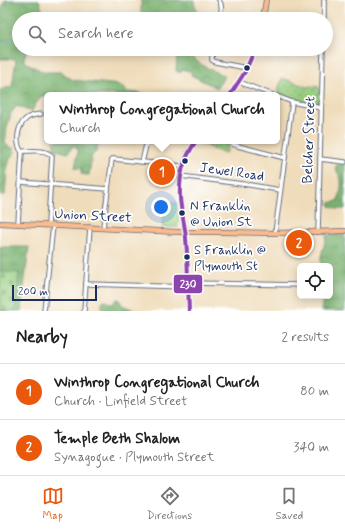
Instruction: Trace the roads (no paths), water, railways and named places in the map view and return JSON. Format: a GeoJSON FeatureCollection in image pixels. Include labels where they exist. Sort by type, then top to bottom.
{"type":"FeatureCollection","features":[{"type":"Feature","properties":{"kind":"main road"},"geometry":{"type":"LineString","coordinates":[[264,12],[266,0]]}},
{"type":"Feature","properties":{"kind":"main road"},"geometry":{"type":"LineString","coordinates":[[232,92],[247,68],[252,56]]}},
{"type":"Feature","properties":{"kind":"main road"},"geometry":{"type":"LineString","coordinates":[[189,311],[186,232],[180,199],[180,176],[182,166],[194,144]]}},
{"type":"Feature","properties":{"kind":"main road","name":"Union Street"},"geometry":{"type":"LineString","coordinates":[[0,223],[186,232],[275,233],[345,231]]}},
{"type":"Feature","properties":{"kind":"street"},"geometry":{"type":"LineString","coordinates":[[219,0],[222,4],[221,12]]}},
{"type":"Feature","properties":{"kind":"street"},"geometry":{"type":"LineString","coordinates":[[324,0],[324,12]]}},
{"type":"Feature","properties":{"kind":"street"},"geometry":{"type":"LineString","coordinates":[[212,56],[212,60],[215,62],[247,68]]}},
{"type":"Feature","properties":{"kind":"street","name":"Belcher Street"},"geometry":{"type":"LineString","coordinates":[[318,232],[323,56]]}},
{"type":"Feature","properties":{"kind":"street"},"geometry":{"type":"LineString","coordinates":[[239,82],[265,92]]}},
{"type":"Feature","properties":{"kind":"street"},"geometry":{"type":"LineString","coordinates":[[280,97],[292,102],[321,108]]}},
{"type":"Feature","properties":{"kind":"street"},"geometry":{"type":"LineString","coordinates":[[275,233],[292,102]]}},
{"type":"Feature","properties":{"kind":"street"},"geometry":{"type":"LineString","coordinates":[[18,224],[22,152],[18,144],[19,132],[21,125],[28,117],[41,114]]}},
{"type":"Feature","properties":{"kind":"street"},"geometry":{"type":"LineString","coordinates":[[142,162],[146,144]]}},
{"type":"Feature","properties":{"kind":"street"},"geometry":{"type":"LineString","coordinates":[[232,144],[285,158]]}},
{"type":"Feature","properties":{"kind":"street"},"geometry":{"type":"LineString","coordinates":[[22,152],[49,153],[51,154],[52,159],[50,184],[51,225],[44,311]]}},
{"type":"Feature","properties":{"kind":"street"},"geometry":{"type":"LineString","coordinates":[[103,227],[112,159],[182,166]]}},
{"type":"Feature","properties":{"kind":"street"},"geometry":{"type":"LineString","coordinates":[[320,159],[345,162]]}},
{"type":"Feature","properties":{"kind":"street","name":"Jewel Road"},"geometry":{"type":"LineString","coordinates":[[180,176],[280,190]]}},
{"type":"Feature","properties":{"kind":"street"},"geometry":{"type":"LineString","coordinates":[[21,182],[108,188]]}},
{"type":"Feature","properties":{"kind":"street"},"geometry":{"type":"LineString","coordinates":[[84,311],[90,227]]}},
{"type":"Feature","properties":{"kind":"street"},"geometry":{"type":"LineString","coordinates":[[86,284],[297,284]]}},
{"type":"Feature","properties":{"kind":"waterway"},"geometry":{"type":"LineString","coordinates":[[0,43],[12,40]]}},
{"type":"Feature","properties":{"kind":"place","name":"Winthrop Congregational Church"},"geometry":{"type":"Point","coordinates":[162,172]}},
{"type":"Feature","properties":{"kind":"place","name":"N Franklin @ Union St"},"geometry":{"type":"Point","coordinates":[182,213]}},
{"type":"Feature","properties":{"kind":"place","name":"Temple Beth Shalom"},"geometry":{"type":"Point","coordinates":[299,243]}},
{"type":"Feature","properties":{"kind":"place","name":"S Franklin @ Plymouth St"},"geometry":{"type":"Point","coordinates":[187,257]}}]}
